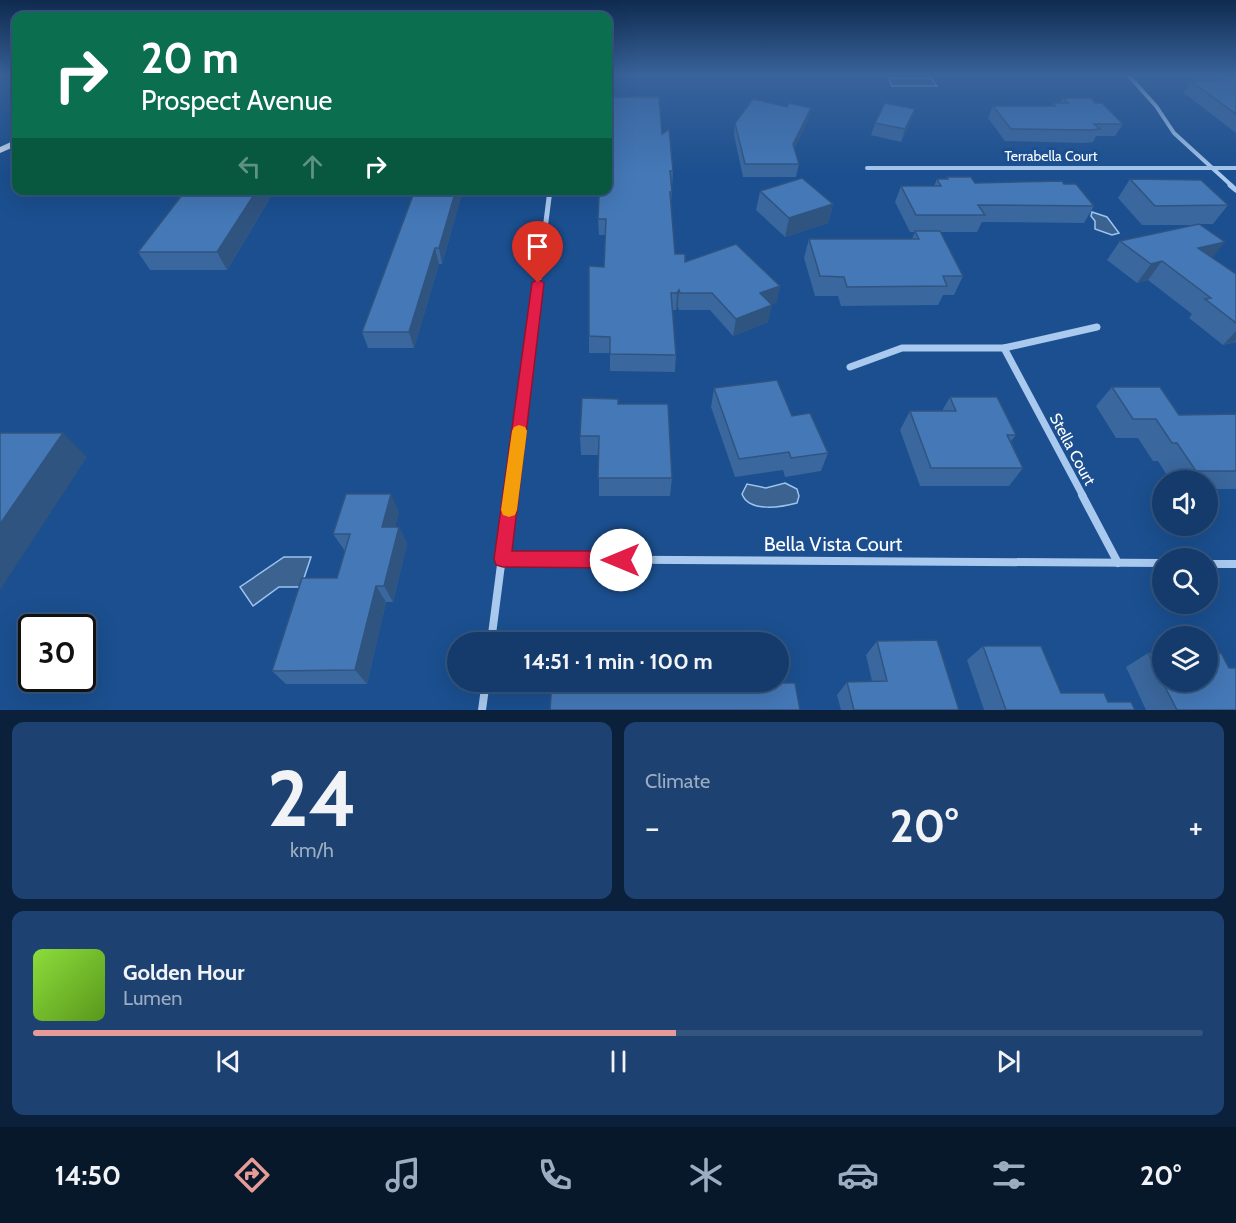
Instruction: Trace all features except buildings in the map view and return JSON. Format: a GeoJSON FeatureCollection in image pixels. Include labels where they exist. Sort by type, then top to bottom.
{"type":"FeatureCollection","features":[{"type":"Feature","properties":{"kind":"street"},"geometry":{"type":"LineString","coordinates":[[1157,108],[1174,132],[1236,190]]}},
{"type":"Feature","properties":{"kind":"street","name":"Terrabella Court"},"geometry":{"type":"LineString","coordinates":[[867,168],[1236,168]]}},
{"type":"Feature","properties":{"kind":"street"},"geometry":{"type":"LineString","coordinates":[[492,632],[549,195]]}},
{"type":"Feature","properties":{"kind":"street"},"geometry":{"type":"LineString","coordinates":[[850,367],[902,348],[1004,348],[1097,327]]}},
{"type":"Feature","properties":{"kind":"street","name":"Stella Court"},"geometry":{"type":"LineString","coordinates":[[1004,348],[1118,563]]}},
{"type":"Feature","properties":{"kind":"street","name":"Bella Vista Court"},"geometry":{"type":"LineString","coordinates":[[503,559],[1152,563]]}},
{"type":"Feature","properties":{"kind":"street"},"geometry":{"type":"LineString","coordinates":[[1218,564],[1236,564]]}},
{"type":"Feature","properties":{"kind":"street"},"geometry":{"type":"LineString","coordinates":[[482,710],[484,692]]}},
{"type":"Feature","properties":{"kind":"water"},"geometry":{"type":"Polygon","coordinates":[[[1092,212],[1107,217],[1119,233],[1112,235],[1095,229],[1092,212]]]}},
{"type":"Feature","properties":{"kind":"water"},"geometry":{"type":"Polygon","coordinates":[[[785,483],[797,489],[799,496],[797,503],[775,507],[759,506],[751,504],[742,494],[747,484],[766,488],[785,483]]]}},
{"type":"Feature","properties":{"kind":"water"},"geometry":{"type":"Polygon","coordinates":[[[284,557],[311,557],[301,587],[279,587],[253,606],[240,587],[284,557]]]}},
{"type":"Feature","properties":{"kind":"slow traffic"},"geometry":{"type":"LineString","coordinates":[[509,510],[519,431]]}},
{"type":"Feature","properties":{"kind":"route"},"geometry":{"type":"LineString","coordinates":[[538,283],[503,559],[621,560]]}}]}
